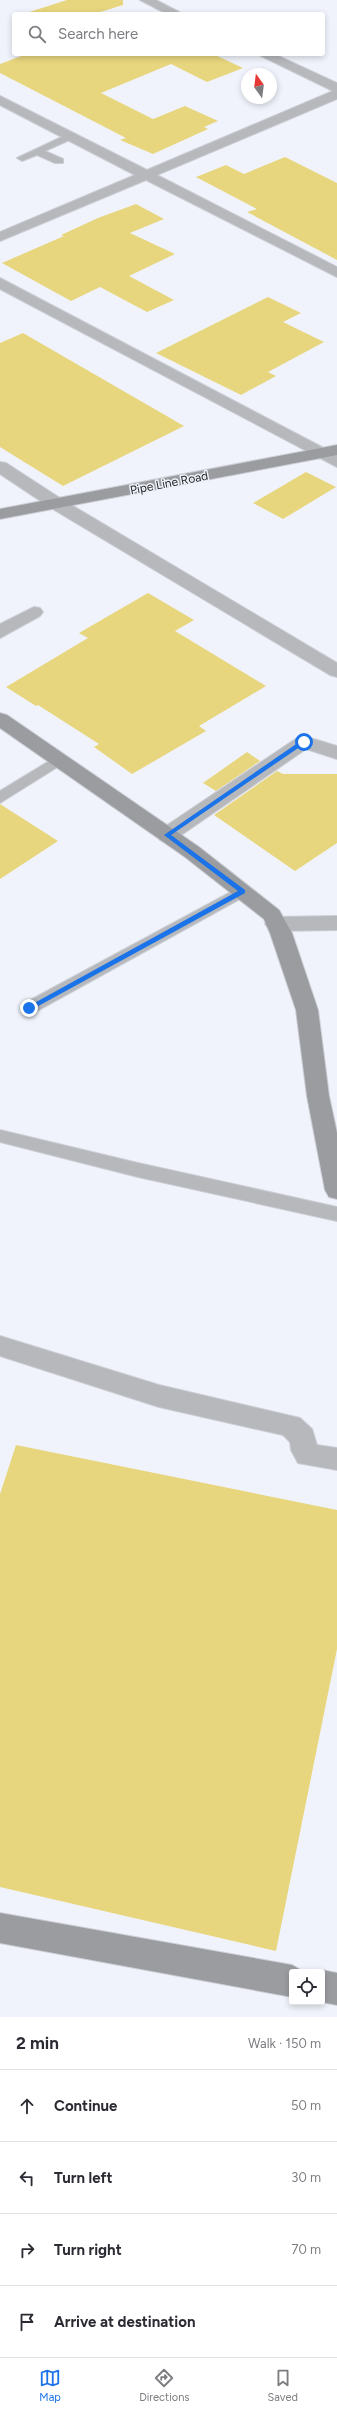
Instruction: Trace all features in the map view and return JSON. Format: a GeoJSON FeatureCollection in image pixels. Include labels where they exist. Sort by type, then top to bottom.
{"type":"FeatureCollection","features":[{"type":"Feature","properties":{"kind":"street"},"geometry":{"type":"LineString","coordinates":[[146,0],[173,12]]}},
{"type":"Feature","properties":{"kind":"street"},"geometry":{"type":"LineString","coordinates":[[267,56],[337,88]]}},
{"type":"Feature","properties":{"kind":"street"},"geometry":{"type":"LineString","coordinates":[[0,237],[337,94]]}},
{"type":"Feature","properties":{"kind":"street"},"geometry":{"type":"LineString","coordinates":[[0,100],[337,273]]}},
{"type":"Feature","properties":{"kind":"street"},"geometry":{"type":"LineString","coordinates":[[0,283],[329,451],[337,462]]}},
{"type":"Feature","properties":{"kind":"street","name":"Pipe Line Road"},"geometry":{"type":"LineString","coordinates":[[0,514],[329,451]]}},
{"type":"Feature","properties":{"kind":"street"},"geometry":{"type":"LineString","coordinates":[[0,467],[57,504],[337,672]]}},
{"type":"Feature","properties":{"kind":"street"},"geometry":{"type":"LineString","coordinates":[[0,632],[34,612]]}},
{"type":"Feature","properties":{"kind":"street"},"geometry":{"type":"LineString","coordinates":[[0,719],[167,835],[272,915],[294,966],[307,1010],[318,1096],[337,1190]]}},
{"type":"Feature","properties":{"kind":"street"},"geometry":{"type":"LineString","coordinates":[[167,835],[304,742],[337,753]]}},
{"type":"Feature","properties":{"kind":"street"},"geometry":{"type":"LineString","coordinates":[[276,924],[337,923]]}},
{"type":"Feature","properties":{"kind":"street"},"geometry":{"type":"LineString","coordinates":[[0,1346],[159,1396],[291,1426],[303,1437],[304,1450],[307,1455],[337,1459]]}},
{"type":"Feature","properties":{"kind":"street"},"geometry":{"type":"LineString","coordinates":[[0,1928],[289,1980]]}},
{"type":"Feature","properties":{"kind":"street"},"geometry":{"type":"LineString","coordinates":[[325,1987],[337,1989]]}},
{"type":"Feature","properties":{"kind":"lane"},"geometry":{"type":"LineString","coordinates":[[22,158],[70,136]]}},
{"type":"Feature","properties":{"kind":"lane"},"geometry":{"type":"LineString","coordinates":[[37,151],[59,161]]}},
{"type":"Feature","properties":{"kind":"lane"},"geometry":{"type":"LineString","coordinates":[[0,798],[59,760]]}},
{"type":"Feature","properties":{"kind":"lane"},"geometry":{"type":"LineString","coordinates":[[29,1008],[242,891]]}},
{"type":"Feature","properties":{"kind":"lane"},"geometry":{"type":"LineString","coordinates":[[0,1136],[138,1170],[337,1214]]}},
{"type":"Feature","properties":{"kind":"building"},"geometry":{"type":"Polygon","coordinates":[[[67,0],[123,0],[123,5],[100,12],[29,12],[67,0]]]}},
{"type":"Feature","properties":{"kind":"building"},"geometry":{"type":"Polygon","coordinates":[[[22,56],[217,56],[243,68],[207,82],[171,64],[101,93],[153,119],[185,106],[218,121],[204,127],[208,129],[153,154],[120,140],[126,138],[0,73],[0,64],[22,56]]]}},
{"type":"Feature","properties":{"kind":"building"},"geometry":{"type":"Polygon","coordinates":[[[285,157],[337,183],[337,260],[247,212],[257,209],[196,177],[226,165],[244,174],[285,157]]]}},
{"type":"Feature","properties":{"kind":"building"},"geometry":{"type":"Polygon","coordinates":[[[136,204],[164,219],[130,233],[175,254],[129,276],[174,300],[147,312],[100,287],[71,301],[2,263],[64,236],[61,235],[98,218],[136,204]]]}},
{"type":"Feature","properties":{"kind":"building"},"geometry":{"type":"Polygon","coordinates":[[[268,297],[301,313],[283,322],[324,342],[268,372],[276,376],[241,395],[156,353],[268,297]]]}},
{"type":"Feature","properties":{"kind":"building"},"geometry":{"type":"Polygon","coordinates":[[[23,333],[184,426],[63,486],[0,447],[0,343],[23,333]]]}},
{"type":"Feature","properties":{"kind":"building"},"geometry":{"type":"Polygon","coordinates":[[[306,472],[336,487],[283,519],[253,503],[306,472]]]}},
{"type":"Feature","properties":{"kind":"building"},"geometry":{"type":"Polygon","coordinates":[[[148,593],[194,620],[175,631],[266,686],[199,726],[206,731],[132,774],[94,747],[99,744],[38,705],[36,706],[6,687],[88,638],[79,633],[148,593]]]}},
{"type":"Feature","properties":{"kind":"building"},"geometry":{"type":"Polygon","coordinates":[[[247,752],[260,761],[216,791],[203,783],[247,752]]]}},
{"type":"Feature","properties":{"kind":"building"},"geometry":{"type":"Polygon","coordinates":[[[277,771],[283,774],[337,774],[337,843],[295,871],[214,815],[277,771]]]}},
{"type":"Feature","properties":{"kind":"building"},"geometry":{"type":"Polygon","coordinates":[[[0,804],[58,841],[0,879],[0,804]]]}},
{"type":"Feature","properties":{"kind":"building"},"geometry":{"type":"Polygon","coordinates":[[[16,1445],[337,1510],[337,1649],[276,1951],[0,1887],[0,1494],[16,1445]]]}},
{"type":"Feature","properties":{"kind":"route"},"geometry":{"type":"LineString","coordinates":[[29,1008],[242,891],[192,852],[167,835],[304,742]]}}]}
